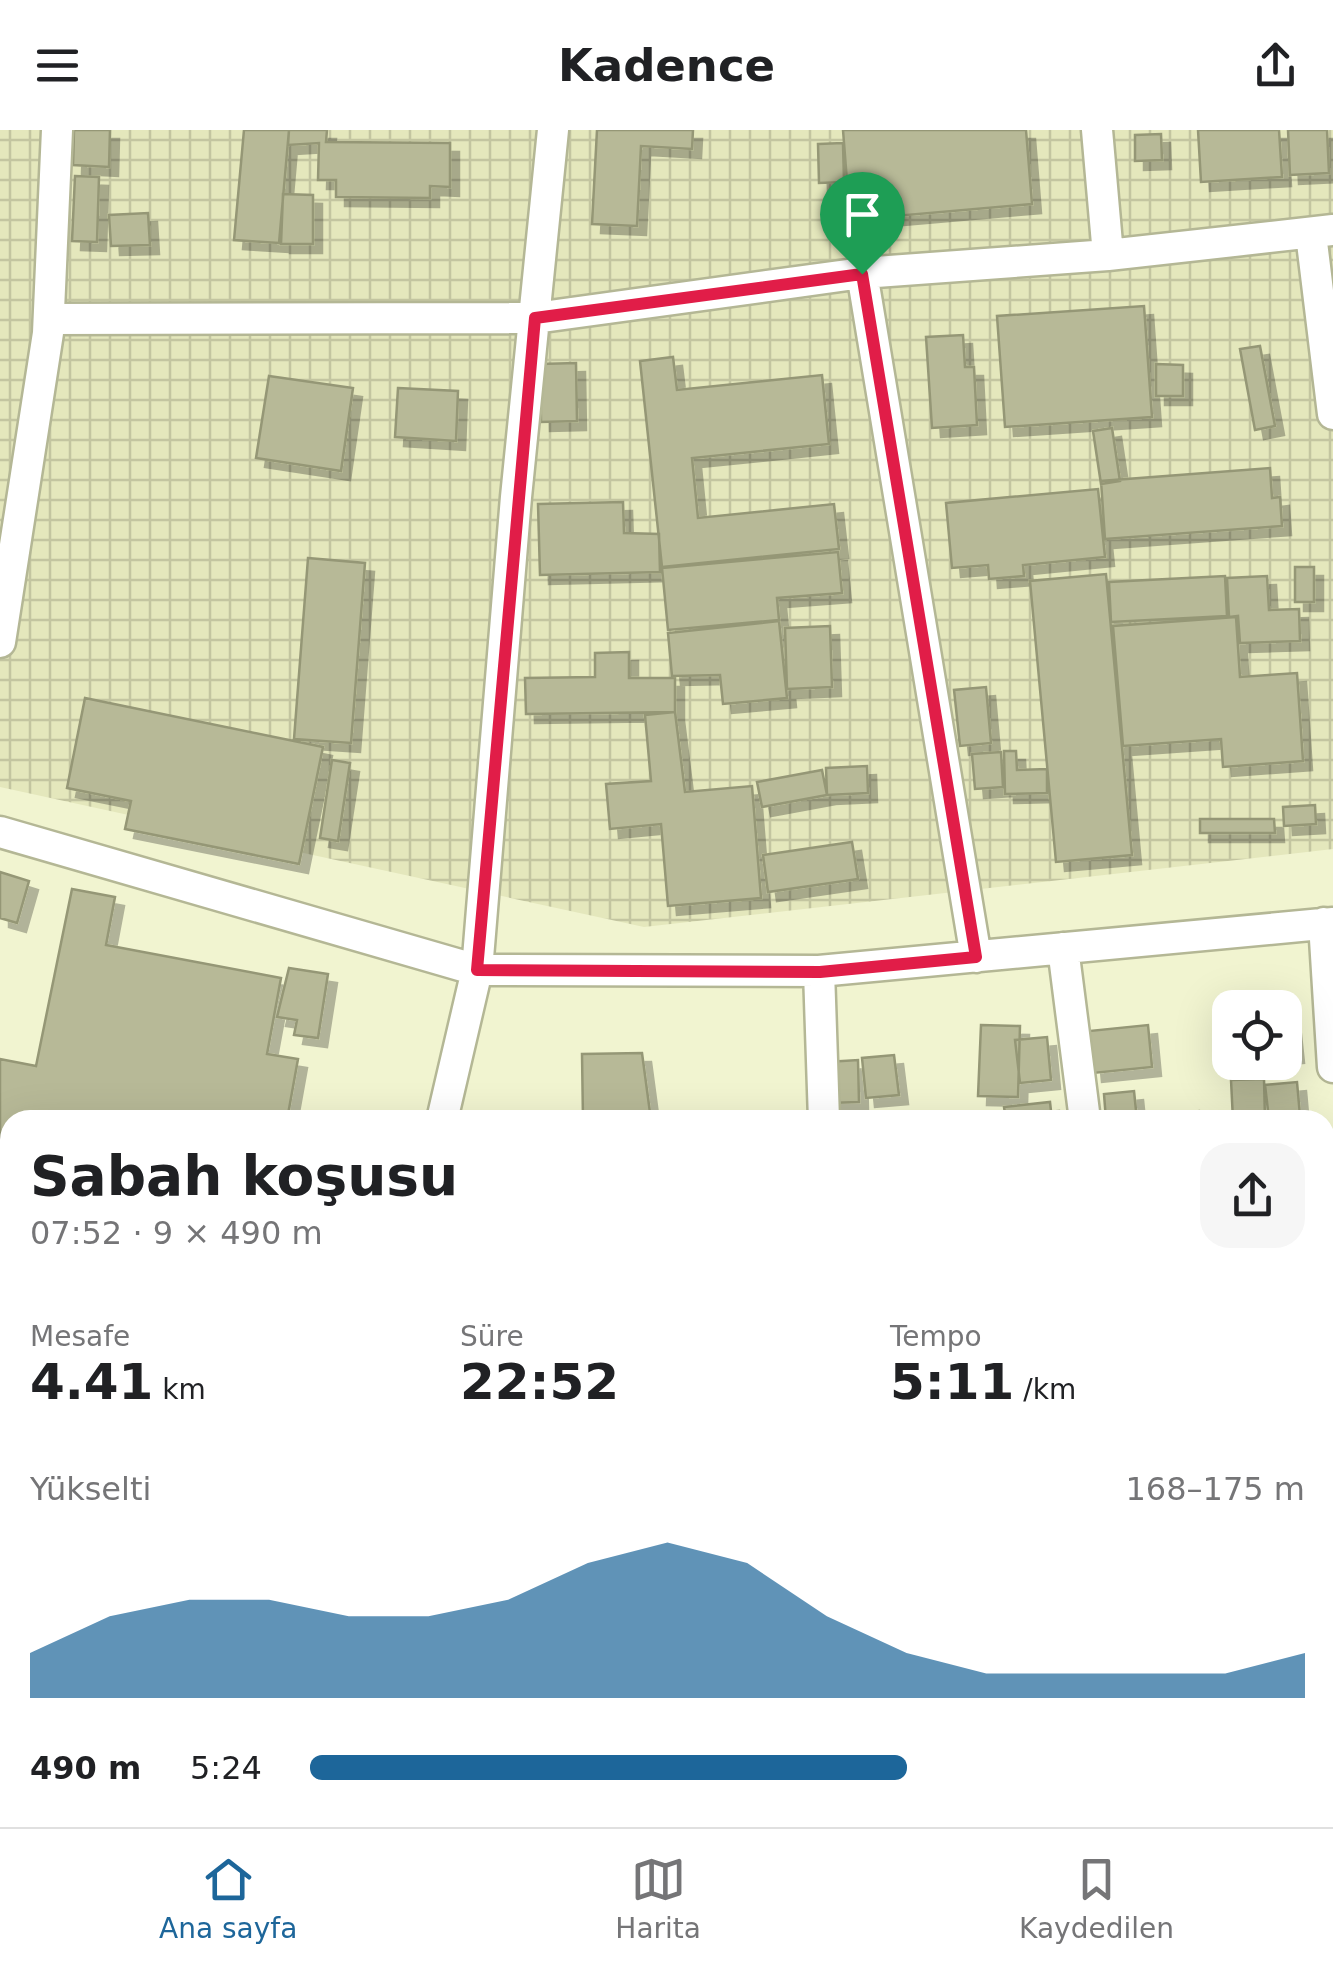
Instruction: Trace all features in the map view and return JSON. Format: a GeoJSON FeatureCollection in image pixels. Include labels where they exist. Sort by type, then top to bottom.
{"type":"FeatureCollection","features":[{"type":"Feature","properties":{"kind":"street"},"geometry":{"type":"LineString","coordinates":[[0,642],[49,319],[57,130]]}},
{"type":"Feature","properties":{"kind":"street"},"geometry":{"type":"LineString","coordinates":[[444,1110],[477,970],[553,130]]}},
{"type":"Feature","properties":{"kind":"street"},"geometry":{"type":"LineString","coordinates":[[1097,130],[1108,255]]}},
{"type":"Feature","properties":{"kind":"street"},"geometry":{"type":"LineString","coordinates":[[49,319],[535,318],[862,274],[1108,255],[1322,232],[1333,414]]}},
{"type":"Feature","properties":{"kind":"street"},"geometry":{"type":"LineString","coordinates":[[862,274],[976,957]]}},
{"type":"Feature","properties":{"kind":"street"},"geometry":{"type":"LineString","coordinates":[[0,832],[477,970],[820,972],[1329,923],[1333,1067]]}},
{"type":"Feature","properties":{"kind":"street"},"geometry":{"type":"LineString","coordinates":[[1064,948],[1084,1110]]}},
{"type":"Feature","properties":{"kind":"street"},"geometry":{"type":"LineString","coordinates":[[820,972],[824,1110]]}},
{"type":"Feature","properties":{"kind":"shaded area"},"geometry":{"type":"Polygon","coordinates":[[[0,130],[1333,130],[1333,849],[644,927],[0,787],[0,130]]]}},
{"type":"Feature","properties":{"kind":"building"},"geometry":{"type":"Polygon","coordinates":[[[74,130],[110,130],[109,167],[73,165],[74,130]]]}},
{"type":"Feature","properties":{"kind":"building"},"geometry":{"type":"Polygon","coordinates":[[[244,130],[289,130],[279,243],[234,240],[244,130]]]}},
{"type":"Feature","properties":{"kind":"building"},"geometry":{"type":"Polygon","coordinates":[[[289,130],[327,130],[326,142],[450,143],[450,187],[430,186],[430,198],[336,197],[336,180],[318,180],[319,143],[288,145],[289,130]]]}},
{"type":"Feature","properties":{"kind":"building"},"geometry":{"type":"Polygon","coordinates":[[[597,130],[693,130],[692,149],[641,146],[637,226],[592,224],[597,130]]]}},
{"type":"Feature","properties":{"kind":"building"},"geometry":{"type":"Polygon","coordinates":[[[843,130],[1026,130],[1032,204],[850,220],[843,130]]]}},
{"type":"Feature","properties":{"kind":"building"},"geometry":{"type":"Polygon","coordinates":[[[1198,130],[1279,130],[1282,177],[1201,182],[1198,130]]]}},
{"type":"Feature","properties":{"kind":"building"},"geometry":{"type":"Polygon","coordinates":[[[1288,130],[1327,130],[1329,173],[1290,175],[1288,130]]]}},
{"type":"Feature","properties":{"kind":"building"},"geometry":{"type":"Polygon","coordinates":[[[1161,134],[1162,160],[1135,161],[1135,135],[1161,134]]]}},
{"type":"Feature","properties":{"kind":"building"},"geometry":{"type":"Polygon","coordinates":[[[843,143],[844,182],[819,183],[818,144],[843,143]]]}},
{"type":"Feature","properties":{"kind":"building"},"geometry":{"type":"Polygon","coordinates":[[[75,176],[99,177],[97,242],[72,241],[75,176]]]}},
{"type":"Feature","properties":{"kind":"building"},"geometry":{"type":"Polygon","coordinates":[[[283,194],[313,195],[313,244],[281,244],[283,194]]]}},
{"type":"Feature","properties":{"kind":"building"},"geometry":{"type":"Polygon","coordinates":[[[148,213],[150,245],[111,246],[109,215],[148,213]]]}},
{"type":"Feature","properties":{"kind":"building"},"geometry":{"type":"Polygon","coordinates":[[[1144,306],[1152,417],[1005,427],[997,316],[1144,306]]]}},
{"type":"Feature","properties":{"kind":"building"},"geometry":{"type":"Polygon","coordinates":[[[963,335],[965,367],[974,367],[977,425],[932,428],[926,337],[963,335]]]}},
{"type":"Feature","properties":{"kind":"building"},"geometry":{"type":"Polygon","coordinates":[[[1260,346],[1275,426],[1255,430],[1240,349],[1260,346]]]}},
{"type":"Feature","properties":{"kind":"building"},"geometry":{"type":"Polygon","coordinates":[[[673,357],[677,390],[822,375],[829,444],[692,458],[698,518],[834,504],[839,549],[662,567],[640,361],[673,357]]]}},
{"type":"Feature","properties":{"kind":"building"},"geometry":{"type":"Polygon","coordinates":[[[576,363],[577,421],[541,422],[540,364],[576,363]]]}},
{"type":"Feature","properties":{"kind":"building"},"geometry":{"type":"Polygon","coordinates":[[[1156,364],[1183,365],[1183,396],[1156,396],[1156,364]]]}},
{"type":"Feature","properties":{"kind":"building"},"geometry":{"type":"Polygon","coordinates":[[[269,376],[353,388],[341,471],[256,458],[269,376]]]}},
{"type":"Feature","properties":{"kind":"building"},"geometry":{"type":"Polygon","coordinates":[[[398,388],[458,391],[456,441],[395,437],[398,388]]]}},
{"type":"Feature","properties":{"kind":"building"},"geometry":{"type":"Polygon","coordinates":[[[1112,428],[1120,481],[1101,484],[1093,431],[1112,428]]]}},
{"type":"Feature","properties":{"kind":"building"},"geometry":{"type":"Polygon","coordinates":[[[1270,468],[1272,498],[1280,497],[1282,526],[1105,539],[1101,481],[1270,468]]]}},
{"type":"Feature","properties":{"kind":"building"},"geometry":{"type":"Polygon","coordinates":[[[1098,489],[1105,557],[1023,565],[1024,576],[989,579],[988,565],[952,568],[946,503],[1098,489]]]}},
{"type":"Feature","properties":{"kind":"building"},"geometry":{"type":"Polygon","coordinates":[[[623,502],[624,533],[659,534],[660,572],[540,575],[538,504],[623,502]]]}},
{"type":"Feature","properties":{"kind":"building"},"geometry":{"type":"Polygon","coordinates":[[[838,552],[842,593],[777,598],[779,620],[668,630],[662,568],[838,552]]]}},
{"type":"Feature","properties":{"kind":"building"},"geometry":{"type":"Polygon","coordinates":[[[308,558],[365,563],[351,743],[294,739],[308,558]]]}},
{"type":"Feature","properties":{"kind":"building"},"geometry":{"type":"Polygon","coordinates":[[[1295,567],[1314,567],[1314,602],[1295,602],[1295,567]]]}},
{"type":"Feature","properties":{"kind":"building"},"geometry":{"type":"Polygon","coordinates":[[[1106,574],[1132,855],[1056,862],[1030,581],[1106,574]]]}},
{"type":"Feature","properties":{"kind":"building"},"geometry":{"type":"Polygon","coordinates":[[[1225,576],[1227,616],[1111,622],[1109,582],[1225,576]]]}},
{"type":"Feature","properties":{"kind":"building"},"geometry":{"type":"Polygon","coordinates":[[[1267,576],[1269,610],[1299,609],[1300,641],[1240,643],[1238,616],[1229,617],[1227,578],[1267,576]]]}},
{"type":"Feature","properties":{"kind":"building"},"geometry":{"type":"Polygon","coordinates":[[[1236,617],[1240,677],[1297,673],[1303,761],[1223,767],[1221,739],[1123,746],[1113,626],[1236,617]]]}},
{"type":"Feature","properties":{"kind":"building"},"geometry":{"type":"Polygon","coordinates":[[[779,621],[787,698],[723,704],[720,675],[672,676],[668,633],[779,621]]]}},
{"type":"Feature","properties":{"kind":"building"},"geometry":{"type":"Polygon","coordinates":[[[830,626],[832,687],[787,689],[785,628],[830,626]]]}},
{"type":"Feature","properties":{"kind":"building"},"geometry":{"type":"Polygon","coordinates":[[[629,652],[629,678],[675,678],[675,712],[526,714],[525,678],[595,677],[595,653],[629,652]]]}},
{"type":"Feature","properties":{"kind":"building"},"geometry":{"type":"Polygon","coordinates":[[[986,687],[991,743],[960,746],[954,690],[986,687]]]}},
{"type":"Feature","properties":{"kind":"building"},"geometry":{"type":"Polygon","coordinates":[[[85,698],[323,747],[299,864],[125,829],[131,801],[67,788],[85,698]]]}},
{"type":"Feature","properties":{"kind":"building"},"geometry":{"type":"Polygon","coordinates":[[[675,712],[685,792],[752,786],[761,898],[668,906],[661,824],[610,829],[606,784],[651,781],[645,715],[675,712]]]}},
{"type":"Feature","properties":{"kind":"building"},"geometry":{"type":"Polygon","coordinates":[[[1004,751],[1016,751],[1017,770],[1047,769],[1047,793],[1005,794],[1004,751]]]}},
{"type":"Feature","properties":{"kind":"building"},"geometry":{"type":"Polygon","coordinates":[[[1001,752],[1003,787],[975,789],[972,754],[1001,752]]]}},
{"type":"Feature","properties":{"kind":"building"},"geometry":{"type":"Polygon","coordinates":[[[332,760],[350,763],[338,841],[320,838],[332,760]]]}},
{"type":"Feature","properties":{"kind":"building"},"geometry":{"type":"Polygon","coordinates":[[[867,766],[868,793],[827,795],[826,768],[867,766]]]}},
{"type":"Feature","properties":{"kind":"building"},"geometry":{"type":"Polygon","coordinates":[[[822,770],[827,795],[762,807],[757,782],[822,770]]]}},
{"type":"Feature","properties":{"kind":"building"},"geometry":{"type":"Polygon","coordinates":[[[1315,805],[1316,824],[1284,826],[1283,807],[1315,805]]]}},
{"type":"Feature","properties":{"kind":"building"},"geometry":{"type":"Polygon","coordinates":[[[1200,819],[1274,819],[1275,833],[1200,833],[1200,819]]]}},
{"type":"Feature","properties":{"kind":"building"},"geometry":{"type":"Polygon","coordinates":[[[852,842],[858,879],[768,892],[763,855],[852,842]]]}},
{"type":"Feature","properties":{"kind":"building"},"geometry":{"type":"Polygon","coordinates":[[[0,872],[29,881],[17,923],[0,918],[0,872]]]}},
{"type":"Feature","properties":{"kind":"building"},"geometry":{"type":"Polygon","coordinates":[[[72,889],[115,897],[106,945],[281,978],[267,1054],[298,1059],[289,1110],[0,1110],[0,1059],[36,1066],[72,889]]]}},
{"type":"Feature","properties":{"kind":"building"},"geometry":{"type":"Polygon","coordinates":[[[289,968],[328,974],[318,1038],[294,1035],[297,1020],[277,1017],[289,968]]]}},
{"type":"Feature","properties":{"kind":"building"},"geometry":{"type":"Polygon","coordinates":[[[981,1025],[1020,1026],[1018,1097],[978,1096],[981,1025]]]}},
{"type":"Feature","properties":{"kind":"building"},"geometry":{"type":"Polygon","coordinates":[[[1148,1025],[1152,1067],[1093,1073],[1089,1031],[1148,1025]]]}},
{"type":"Feature","properties":{"kind":"building"},"geometry":{"type":"Polygon","coordinates":[[[1047,1037],[1051,1080],[1020,1083],[1015,1040],[1047,1037]]]}},
{"type":"Feature","properties":{"kind":"building"},"geometry":{"type":"Polygon","coordinates":[[[642,1053],[650,1110],[583,1110],[582,1054],[642,1053]]]}},
{"type":"Feature","properties":{"kind":"building"},"geometry":{"type":"Polygon","coordinates":[[[894,1055],[899,1095],[866,1098],[862,1058],[894,1055]]]}},
{"type":"Feature","properties":{"kind":"building"},"geometry":{"type":"Polygon","coordinates":[[[858,1060],[859,1102],[828,1103],[827,1062],[858,1060]]]}},
{"type":"Feature","properties":{"kind":"building"},"geometry":{"type":"Polygon","coordinates":[[[1231,1080],[1264,1080],[1265,1110],[1232,1110],[1231,1080]]]}},
{"type":"Feature","properties":{"kind":"building"},"geometry":{"type":"Polygon","coordinates":[[[1297,1082],[1299,1110],[1268,1110],[1265,1085],[1297,1082]]]}},
{"type":"Feature","properties":{"kind":"building"},"geometry":{"type":"Polygon","coordinates":[[[1134,1091],[1136,1110],[1105,1110],[1104,1094],[1134,1091]]]}},
{"type":"Feature","properties":{"kind":"building"},"geometry":{"type":"Polygon","coordinates":[[[1050,1102],[1051,1110],[1004,1110],[1004,1107],[1050,1102]]]}},
{"type":"Feature","properties":{"kind":"route"},"geometry":{"type":"LineString","coordinates":[[862,274],[976,957],[820,972],[477,970],[516,497],[535,318],[862,274]]}}]}
